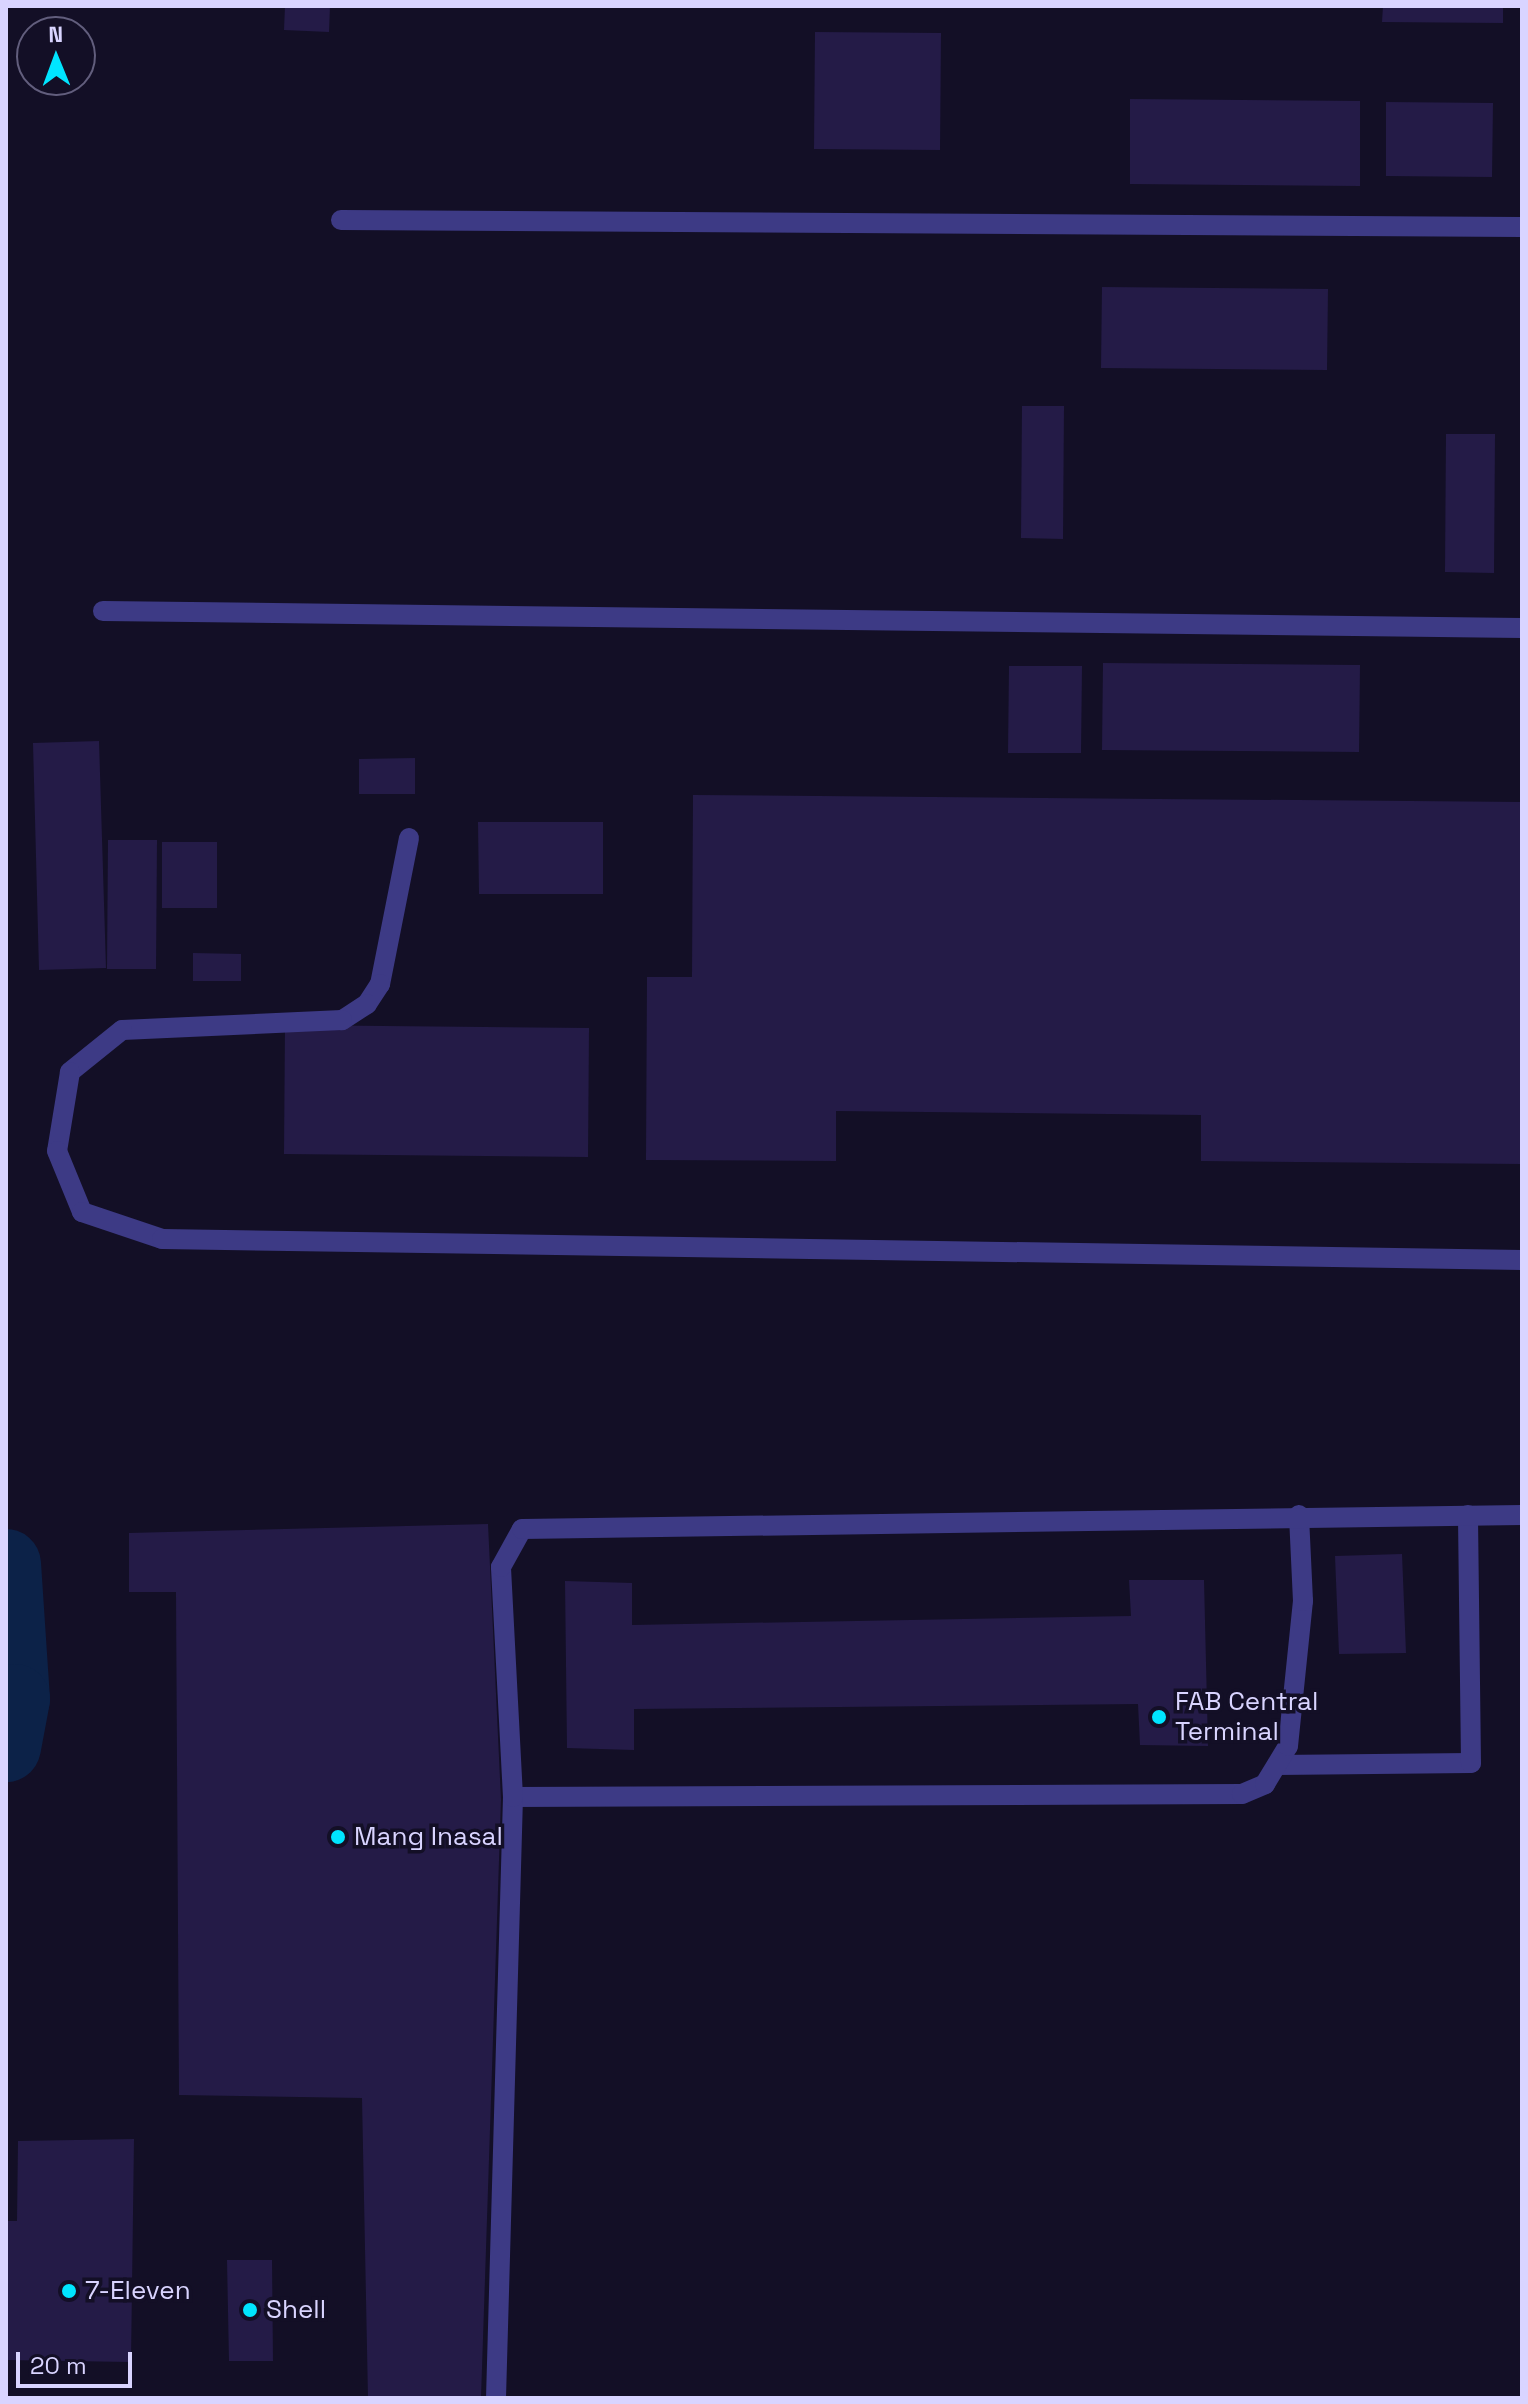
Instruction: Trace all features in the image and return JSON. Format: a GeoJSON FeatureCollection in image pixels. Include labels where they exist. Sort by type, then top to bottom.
{"type":"FeatureCollection","features":[{"type":"Feature","properties":{"kind":"lane"},"geometry":{"type":"LineString","coordinates":[[341,220],[1522,227]]}},
{"type":"Feature","properties":{"kind":"lane"},"geometry":{"type":"LineString","coordinates":[[103,611],[1522,628]]}},
{"type":"Feature","properties":{"kind":"lane"},"geometry":{"type":"LineString","coordinates":[[409,838],[380,984],[367,1004],[342,1020],[122,1030],[70,1072],[57,1151],[82,1212],[162,1239],[1522,1260]]}},
{"type":"Feature","properties":{"kind":"lane"},"geometry":{"type":"LineString","coordinates":[[513,1797],[1205,1798],[1265,1784],[1288,1746],[1297,1676],[1299,1515]]}},
{"type":"Feature","properties":{"kind":"lane"},"geometry":{"type":"LineString","coordinates":[[496,2398],[513,1797],[501,1567],[522,1529],[1299,1515],[1522,1515]]}},
{"type":"Feature","properties":{"kind":"lane"},"geometry":{"type":"LineString","coordinates":[[1277,1765],[1471,1763],[1468,1515]]}},
{"type":"Feature","properties":{"kind":"building"},"geometry":{"type":"Polygon","coordinates":[[[285,6],[330,6],[329,32],[284,30],[285,6]]]}},
{"type":"Feature","properties":{"kind":"building"},"geometry":{"type":"Polygon","coordinates":[[[1383,6],[1503,6],[1503,23],[1382,22],[1383,6]]]}},
{"type":"Feature","properties":{"kind":"building"},"geometry":{"type":"Polygon","coordinates":[[[815,32],[941,33],[940,150],[814,149],[815,32]]]}},
{"type":"Feature","properties":{"kind":"building"},"geometry":{"type":"Polygon","coordinates":[[[1130,99],[1360,101],[1360,186],[1130,184],[1130,99]]]}},
{"type":"Feature","properties":{"kind":"building"},"geometry":{"type":"Polygon","coordinates":[[[1386,102],[1493,103],[1492,177],[1386,176],[1386,102]]]}},
{"type":"Feature","properties":{"kind":"building"},"geometry":{"type":"Polygon","coordinates":[[[1102,287],[1328,289],[1327,370],[1101,368],[1102,287]]]}},
{"type":"Feature","properties":{"kind":"building"},"geometry":{"type":"Polygon","coordinates":[[[1022,406],[1064,406],[1063,539],[1021,538],[1022,406]]]}},
{"type":"Feature","properties":{"kind":"building"},"geometry":{"type":"Polygon","coordinates":[[[1446,434],[1495,434],[1494,573],[1445,572],[1446,434]]]}},
{"type":"Feature","properties":{"kind":"building"},"geometry":{"type":"Polygon","coordinates":[[[1103,663],[1360,665],[1359,752],[1102,750],[1103,663]]]}},
{"type":"Feature","properties":{"kind":"building"},"geometry":{"type":"Polygon","coordinates":[[[1009,666],[1082,666],[1081,753],[1008,753],[1009,666]]]}},
{"type":"Feature","properties":{"kind":"building"},"geometry":{"type":"Polygon","coordinates":[[[99,741],[106,968],[39,970],[33,743],[99,741]]]}},
{"type":"Feature","properties":{"kind":"building"},"geometry":{"type":"Polygon","coordinates":[[[415,758],[415,794],[359,794],[359,759],[415,758]]]}},
{"type":"Feature","properties":{"kind":"building"},"geometry":{"type":"Polygon","coordinates":[[[693,795],[1522,802],[1522,1164],[1201,1161],[1201,1115],[836,1111],[836,1161],[646,1160],[647,977],[692,977],[693,795]]]}},
{"type":"Feature","properties":{"kind":"building"},"geometry":{"type":"Polygon","coordinates":[[[478,822],[603,822],[603,894],[479,894],[478,822]]]}},
{"type":"Feature","properties":{"kind":"building"},"geometry":{"type":"Polygon","coordinates":[[[108,840],[157,840],[156,969],[107,969],[108,840]]]}},
{"type":"Feature","properties":{"kind":"building"},"geometry":{"type":"Polygon","coordinates":[[[162,842],[217,842],[217,908],[162,908],[162,842]]]}},
{"type":"Feature","properties":{"kind":"building"},"geometry":{"type":"Polygon","coordinates":[[[193,953],[241,954],[241,981],[193,981],[193,953]]]}},
{"type":"Feature","properties":{"kind":"building"},"geometry":{"type":"Polygon","coordinates":[[[285,1025],[589,1028],[588,1157],[284,1154],[285,1025]]]}},
{"type":"Feature","properties":{"kind":"building"},"geometry":{"type":"Polygon","coordinates":[[[488,1524],[501,1800],[481,2398],[368,2398],[362,2098],[179,2095],[176,1592],[129,1592],[129,1533],[488,1524]]]}},
{"type":"Feature","properties":{"kind":"building"},"geometry":{"type":"Polygon","coordinates":[[[1402,1554],[1406,1653],[1339,1654],[1335,1556],[1402,1554]]]}},
{"type":"Feature","properties":{"kind":"building"},"geometry":{"type":"Polygon","coordinates":[[[1129,1580],[1204,1580],[1208,1746],[1140,1745],[1138,1704],[634,1709],[634,1750],[567,1748],[565,1581],[632,1583],[632,1625],[1131,1616],[1129,1580]]]}},
{"type":"Feature","properties":{"kind":"building","name":"7-Eleven"},"geometry":{"type":"Polygon","coordinates":[[[134,2139],[131,2362],[6,2360],[6,2221],[17,2221],[18,2141],[134,2139]]]}},
{"type":"Feature","properties":{"kind":"building","name":"Shell"},"geometry":{"type":"Polygon","coordinates":[[[227,2260],[272,2260],[273,2361],[229,2361],[227,2260]]]}},
{"type":"Feature","properties":{"kind":"waterway"},"geometry":{"type":"LineString","coordinates":[[6,1564],[15,1699],[6,1747]]}},
{"type":"Feature","properties":{"kind":"place","name":"FAB Central Terminal"},"geometry":{"type":"Point","coordinates":[1159,1717]}},
{"type":"Feature","properties":{"kind":"place","name":"Mang Inasal"},"geometry":{"type":"Point","coordinates":[338,1837]}},
{"type":"Feature","properties":{"kind":"place","name":"7-Eleven"},"geometry":{"type":"Point","coordinates":[69,2291]}},
{"type":"Feature","properties":{"kind":"place","name":"Shell"},"geometry":{"type":"Point","coordinates":[250,2310]}}]}
